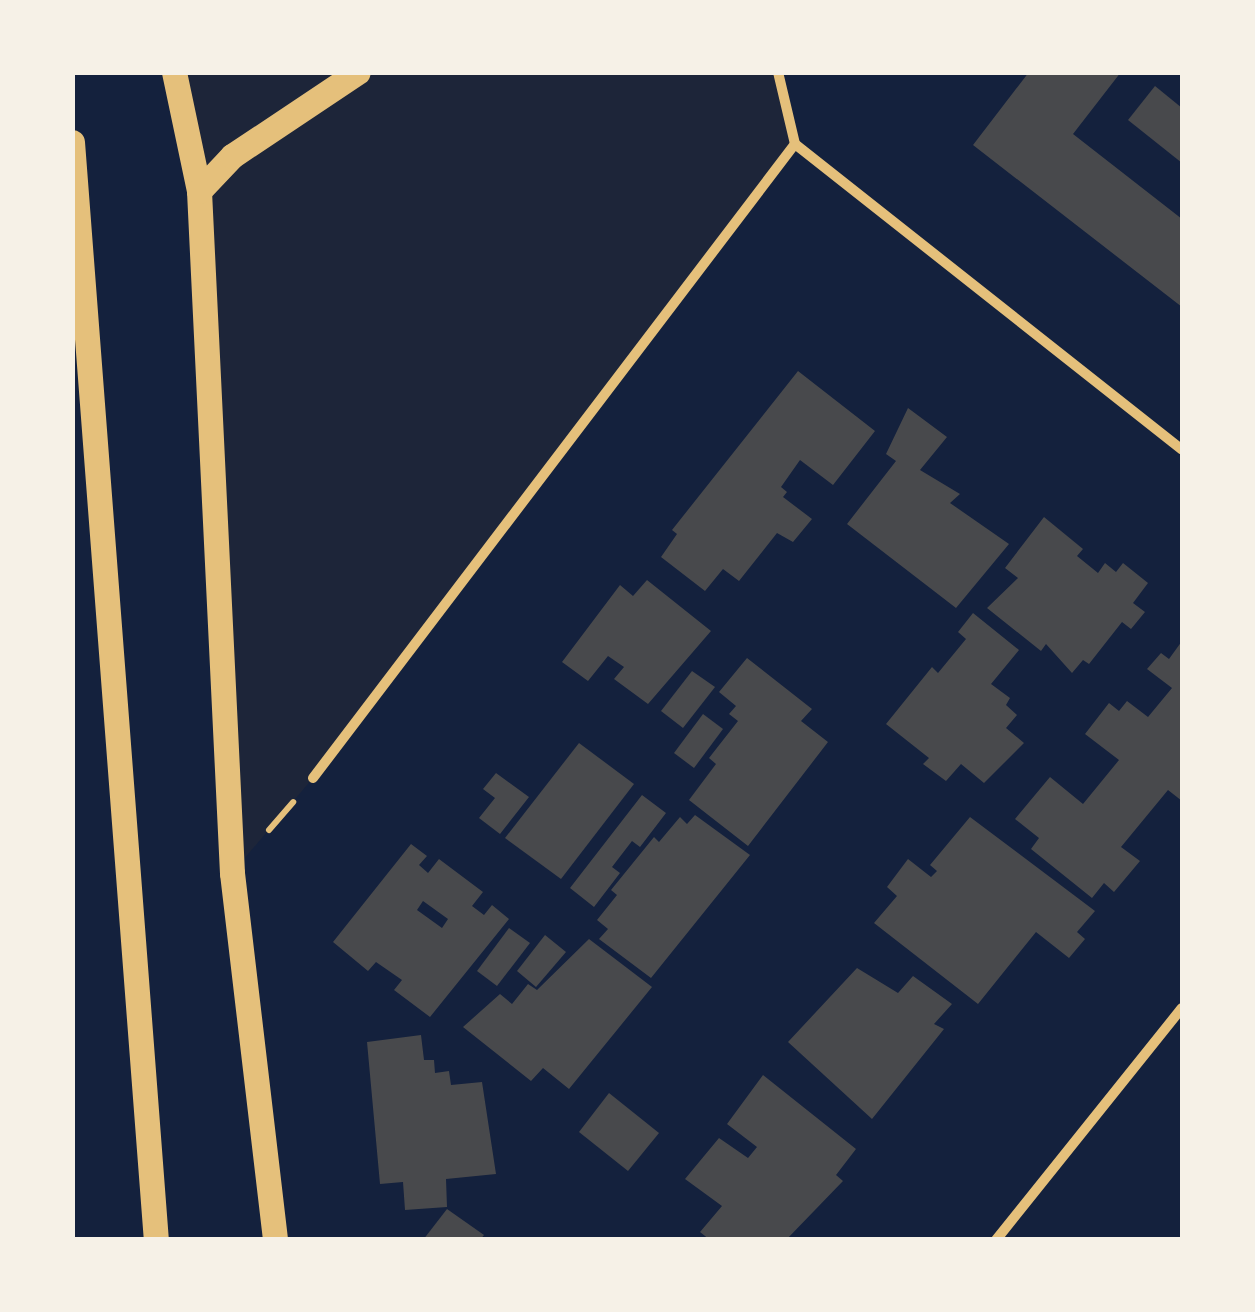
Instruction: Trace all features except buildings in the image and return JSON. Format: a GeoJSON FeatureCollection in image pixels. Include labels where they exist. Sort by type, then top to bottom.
{"type":"FeatureCollection","features":[{"type":"Feature","properties":{"kind":"main road"},"geometry":{"type":"LineString","coordinates":[[174,72],[198,190],[232,873],[275,1240]]}},
{"type":"Feature","properties":{"kind":"main road"},"geometry":{"type":"LineString","coordinates":[[198,190],[232,156],[358,72]]}},
{"type":"Feature","properties":{"kind":"main road"},"geometry":{"type":"LineString","coordinates":[[72,142],[156,1240]]}},
{"type":"Feature","properties":{"kind":"main road"},"geometry":{"type":"LineString","coordinates":[[72,398],[95,438]]}},
{"type":"Feature","properties":{"kind":"street"},"geometry":{"type":"LineString","coordinates":[[778,72],[795,144],[1182,450]]}},
{"type":"Feature","properties":{"kind":"street"},"geometry":{"type":"LineString","coordinates":[[313,778],[795,144]]}},
{"type":"Feature","properties":{"kind":"street"},"geometry":{"type":"LineString","coordinates":[[996,1240],[1182,1008]]}},
{"type":"Feature","properties":{"kind":"shaded area"},"geometry":{"type":"Polygon","coordinates":[[[174,73],[778,73],[795,144],[313,778],[232,873],[199,191],[174,73]]]}}]}
